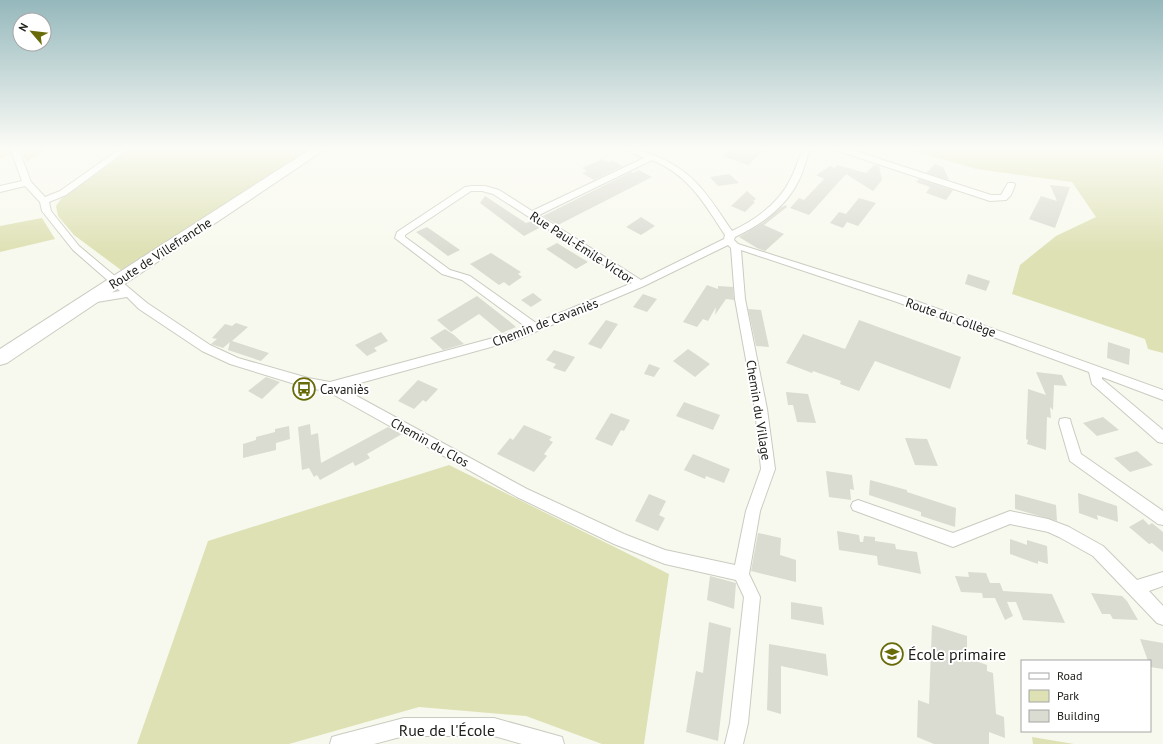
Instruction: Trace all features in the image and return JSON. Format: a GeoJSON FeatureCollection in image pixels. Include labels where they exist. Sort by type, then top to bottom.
{"type":"FeatureCollection","features":[{"type":"Feature","properties":{"kind":"main road","name":"Route de Villefranche"},"geometry":{"type":"LineString","coordinates":[[0,358],[90,299],[123,287],[272,183]]}},
{"type":"Feature","properties":{"kind":"street"},"geometry":{"type":"LineString","coordinates":[[0,189],[27,183]]}},
{"type":"Feature","properties":{"kind":"street","name":"Chemin du Clos"},"geometry":{"type":"LineString","coordinates":[[27,183],[44,201],[47,211],[76,248],[123,287],[143,306],[206,348],[234,361],[308,383],[330,387],[522,493],[619,539],[665,557],[741,574]]}},
{"type":"Feature","properties":{"kind":"street"},"geometry":{"type":"LineString","coordinates":[[44,201],[62,193],[77,183]]}},
{"type":"Feature","properties":{"kind":"street"},"geometry":{"type":"LineString","coordinates":[[532,215],[599,183]]}},
{"type":"Feature","properties":{"kind":"street"},"geometry":{"type":"LineString","coordinates":[[692,183],[700,192],[732,241]]}},
{"type":"Feature","properties":{"kind":"street","name":"Chemin de Cavaniès"},"geometry":{"type":"LineString","coordinates":[[330,387],[512,337],[640,284],[732,241],[743,229],[776,205],[793,183]]}},
{"type":"Feature","properties":{"kind":"street"},"geometry":{"type":"LineString","coordinates":[[944,183],[990,198],[1003,198],[1011,185]]}},
{"type":"Feature","properties":{"kind":"street","name":"Rue Paul-Émile Victor"},"geometry":{"type":"LineString","coordinates":[[536,328],[466,278],[446,272],[400,238],[400,234],[468,189],[477,187],[486,188],[496,192],[640,284]]}},
{"type":"Feature","properties":{"kind":"street","name":"Route du Collège"},"geometry":{"type":"LineString","coordinates":[[732,241],[742,247],[838,278],[1022,342],[1163,395]]}},
{"type":"Feature","properties":{"kind":"street","name":"Chemin du Village"},"geometry":{"type":"LineString","coordinates":[[732,241],[740,299],[761,409],[768,469],[752,511],[741,574]]}},
{"type":"Feature","properties":{"kind":"street"},"geometry":{"type":"LineString","coordinates":[[1095,369],[1096,381],[1163,438]]}},
{"type":"Feature","properties":{"kind":"street"},"geometry":{"type":"LineString","coordinates":[[1065,423],[1075,457],[1163,519]]}},
{"type":"Feature","properties":{"kind":"street"},"geometry":{"type":"LineString","coordinates":[[858,506],[954,540],[1010,517],[1048,526],[1064,532],[1098,551],[1163,617]]}},
{"type":"Feature","properties":{"kind":"street"},"geometry":{"type":"LineString","coordinates":[[734,744],[739,723],[752,597],[741,574]]}},
{"type":"Feature","properties":{"kind":"street"},"geometry":{"type":"LineString","coordinates":[[1135,588],[1163,579]]}},
{"type":"Feature","properties":{"kind":"street","name":"Rue de l'École"},"geometry":{"type":"LineString","coordinates":[[339,744],[404,727],[494,727],[555,744]]}},
{"type":"Feature","properties":{"kind":"green space"},"geometry":{"type":"Polygon","coordinates":[[[84,183],[258,183],[121,270],[74,235],[58,216],[56,206],[61,199],[84,183]]]}},
{"type":"Feature","properties":{"kind":"green space"},"geometry":{"type":"Polygon","coordinates":[[[1072,183],[1163,183],[1163,353],[1148,349],[1145,339],[1012,294],[1020,265],[1056,236],[1096,217],[1072,183]]]}},
{"type":"Feature","properties":{"kind":"green space"},"geometry":{"type":"Polygon","coordinates":[[[42,218],[55,239],[0,252],[0,226],[42,218]]]}},
{"type":"Feature","properties":{"kind":"green space"},"geometry":{"type":"Polygon","coordinates":[[[449,465],[669,574],[644,744],[602,744],[526,716],[419,707],[289,744],[137,744],[208,541],[449,465]]]}},
{"type":"Feature","properties":{"kind":"green space"},"geometry":{"type":"Polygon","coordinates":[[[1032,737],[1074,744],[1033,744],[1032,737]]]}},
{"type":"Feature","properties":{"kind":"building"},"geometry":{"type":"Polygon","coordinates":[[[610,183],[641,183],[558,225],[543,216],[610,183]]]}},
{"type":"Feature","properties":{"kind":"building"},"geometry":{"type":"Polygon","coordinates":[[[715,183],[739,183],[718,186],[715,183]]]}},
{"type":"Feature","properties":{"kind":"building"},"geometry":{"type":"Polygon","coordinates":[[[820,183],[838,183],[809,215],[790,208],[799,198],[804,200],[820,183]]]}},
{"type":"Feature","properties":{"kind":"building"},"geometry":{"type":"Polygon","coordinates":[[[860,183],[880,183],[873,191],[860,183]]]}},
{"type":"Feature","properties":{"kind":"building"},"geometry":{"type":"Polygon","coordinates":[[[918,183],[930,183],[953,190],[946,200],[926,193],[930,187],[918,183]]]}},
{"type":"Feature","properties":{"kind":"building"},"geometry":{"type":"Polygon","coordinates":[[[1050,185],[1070,187],[1055,228],[1029,219],[1041,196],[1057,201],[1050,185]]]}},
{"type":"Feature","properties":{"kind":"building"},"geometry":{"type":"Polygon","coordinates":[[[747,191],[756,199],[745,212],[731,206],[747,191]]]}},
{"type":"Feature","properties":{"kind":"building"},"geometry":{"type":"Polygon","coordinates":[[[485,196],[526,223],[532,221],[541,227],[524,236],[480,203],[485,196]]]}},
{"type":"Feature","properties":{"kind":"building"},"geometry":{"type":"Polygon","coordinates":[[[859,198],[876,203],[858,226],[847,222],[843,228],[830,223],[839,212],[846,214],[859,198]]]}},
{"type":"Feature","properties":{"kind":"building"},"geometry":{"type":"Polygon","coordinates":[[[786,205],[787,207],[764,225],[784,234],[765,251],[739,237],[764,222],[786,205]]]}},
{"type":"Feature","properties":{"kind":"building"},"geometry":{"type":"Polygon","coordinates":[[[641,217],[655,226],[641,235],[626,227],[641,217]]]}},
{"type":"Feature","properties":{"kind":"building"},"geometry":{"type":"Polygon","coordinates":[[[427,227],[460,250],[448,256],[416,232],[427,227]]]}},
{"type":"Feature","properties":{"kind":"building"},"geometry":{"type":"Polygon","coordinates":[[[557,243],[588,262],[576,269],[546,249],[557,243]]]}},
{"type":"Feature","properties":{"kind":"building"},"geometry":{"type":"Polygon","coordinates":[[[491,253],[521,272],[518,274],[522,277],[509,286],[504,282],[499,285],[470,264],[491,253]]]}},
{"type":"Feature","properties":{"kind":"building"},"geometry":{"type":"Polygon","coordinates":[[[968,274],[990,281],[986,291],[965,284],[968,274]]]}},
{"type":"Feature","properties":{"kind":"building"},"geometry":{"type":"Polygon","coordinates":[[[707,285],[718,289],[718,286],[733,287],[734,300],[726,299],[715,315],[716,307],[708,321],[703,319],[697,327],[683,322],[707,285]]]}},
{"type":"Feature","properties":{"kind":"building"},"geometry":{"type":"Polygon","coordinates":[[[533,293],[542,300],[531,307],[521,300],[533,293]]]}},
{"type":"Feature","properties":{"kind":"building"},"geometry":{"type":"Polygon","coordinates":[[[643,294],[657,299],[647,312],[633,307],[643,294]]]}},
{"type":"Feature","properties":{"kind":"building"},"geometry":{"type":"Polygon","coordinates":[[[477,296],[516,327],[502,333],[479,314],[451,332],[437,320],[477,296]]]}},
{"type":"Feature","properties":{"kind":"building"},"geometry":{"type":"Polygon","coordinates":[[[748,309],[761,310],[769,347],[756,346],[748,309]]]}},
{"type":"Feature","properties":{"kind":"building"},"geometry":{"type":"Polygon","coordinates":[[[606,320],[618,324],[601,349],[588,344],[606,320]]]}},
{"type":"Feature","properties":{"kind":"building"},"geometry":{"type":"Polygon","coordinates":[[[859,320],[961,357],[950,389],[875,361],[859,391],[840,384],[841,381],[813,371],[812,373],[786,363],[803,334],[845,349],[859,320]]]}},
{"type":"Feature","properties":{"kind":"building"},"geometry":{"type":"Polygon","coordinates":[[[236,323],[248,327],[232,341],[269,353],[261,361],[228,350],[230,342],[223,348],[211,344],[217,339],[212,338],[225,324],[232,326],[236,323]]]}},
{"type":"Feature","properties":{"kind":"building"},"geometry":{"type":"Polygon","coordinates":[[[445,329],[464,344],[443,350],[430,338],[445,329]]]}},
{"type":"Feature","properties":{"kind":"building"},"geometry":{"type":"Polygon","coordinates":[[[381,332],[388,341],[374,348],[377,351],[367,356],[355,345],[381,332]]]}},
{"type":"Feature","properties":{"kind":"building"},"geometry":{"type":"Polygon","coordinates":[[[1108,342],[1130,349],[1129,365],[1107,358],[1108,342]]]}},
{"type":"Feature","properties":{"kind":"building"},"geometry":{"type":"Polygon","coordinates":[[[688,349],[710,364],[695,377],[673,361],[688,349]]]}},
{"type":"Feature","properties":{"kind":"building"},"geometry":{"type":"Polygon","coordinates":[[[554,350],[575,357],[565,372],[553,368],[556,364],[546,360],[554,350]]]}},
{"type":"Feature","properties":{"kind":"building"},"geometry":{"type":"Polygon","coordinates":[[[649,364],[660,368],[654,377],[644,374],[649,364]]]}},
{"type":"Feature","properties":{"kind":"building"},"geometry":{"type":"Polygon","coordinates":[[[1036,372],[1062,375],[1067,386],[1054,385],[1053,410],[1050,407],[1051,418],[1047,417],[1046,450],[1027,444],[1028,440],[1026,439],[1028,389],[1046,395],[1036,372]]]}},
{"type":"Feature","properties":{"kind":"building"},"geometry":{"type":"Polygon","coordinates":[[[266,377],[280,382],[262,399],[248,391],[266,377]]]}},
{"type":"Feature","properties":{"kind":"building"},"geometry":{"type":"Polygon","coordinates":[[[418,380],[438,389],[426,402],[423,400],[414,409],[398,401],[418,380]]]}},
{"type":"Feature","properties":{"kind":"building"},"geometry":{"type":"Polygon","coordinates":[[[786,392],[808,394],[816,423],[797,422],[793,405],[788,405],[786,392]]]}},
{"type":"Feature","properties":{"kind":"building"},"geometry":{"type":"Polygon","coordinates":[[[684,402],[720,415],[713,430],[676,416],[684,402]]]}},
{"type":"Feature","properties":{"kind":"building"},"geometry":{"type":"Polygon","coordinates":[[[611,413],[630,420],[624,431],[621,430],[612,446],[595,439],[611,413]]]}},
{"type":"Feature","properties":{"kind":"building"},"geometry":{"type":"Polygon","coordinates":[[[1103,417],[1119,430],[1097,436],[1083,423],[1103,417]]]}},
{"type":"Feature","properties":{"kind":"building"},"geometry":{"type":"Polygon","coordinates":[[[310,424],[311,435],[318,433],[321,463],[388,427],[402,434],[367,454],[370,458],[355,466],[353,462],[320,480],[317,475],[314,477],[309,468],[302,470],[298,427],[310,424]]]}},
{"type":"Feature","properties":{"kind":"building"},"geometry":{"type":"Polygon","coordinates":[[[524,425],[552,437],[549,440],[553,442],[544,454],[547,456],[534,472],[497,454],[510,438],[513,440],[524,425]]]}},
{"type":"Feature","properties":{"kind":"building"},"geometry":{"type":"Polygon","coordinates":[[[289,426],[290,439],[276,443],[276,450],[243,458],[243,444],[256,440],[256,437],[275,432],[275,429],[289,426]]]}},
{"type":"Feature","properties":{"kind":"building"},"geometry":{"type":"Polygon","coordinates":[[[905,438],[927,439],[938,466],[915,465],[905,438]]]}},
{"type":"Feature","properties":{"kind":"building"},"geometry":{"type":"Polygon","coordinates":[[[1137,451],[1153,465],[1130,472],[1114,458],[1137,451]]]}},
{"type":"Feature","properties":{"kind":"building"},"geometry":{"type":"Polygon","coordinates":[[[693,454],[730,469],[724,483],[706,476],[705,479],[684,470],[693,454]]]}},
{"type":"Feature","properties":{"kind":"building"},"geometry":{"type":"Polygon","coordinates":[[[826,471],[852,475],[854,490],[850,489],[851,500],[829,497],[826,471]]]}},
{"type":"Feature","properties":{"kind":"building"},"geometry":{"type":"Polygon","coordinates":[[[870,480],[907,490],[907,492],[956,508],[955,527],[921,516],[921,512],[869,495],[870,480]]]}},
{"type":"Feature","properties":{"kind":"building"},"geometry":{"type":"Polygon","coordinates":[[[1078,493],[1117,506],[1118,522],[1097,515],[1098,520],[1079,513],[1078,493]]]}},
{"type":"Feature","properties":{"kind":"building"},"geometry":{"type":"Polygon","coordinates":[[[649,494],[666,501],[659,515],[665,518],[658,531],[635,521],[649,494]]]}},
{"type":"Feature","properties":{"kind":"building"},"geometry":{"type":"Polygon","coordinates":[[[1015,494],[1056,505],[1057,521],[1015,509],[1015,494]]]}},
{"type":"Feature","properties":{"kind":"building"},"geometry":{"type":"Polygon","coordinates":[[[1143,519],[1149,525],[1152,523],[1163,532],[1163,552],[1152,543],[1149,544],[1129,527],[1143,519]]]}},
{"type":"Feature","properties":{"kind":"building"},"geometry":{"type":"Polygon","coordinates":[[[837,531],[859,535],[860,542],[863,542],[864,536],[875,537],[875,541],[895,544],[896,549],[917,552],[921,574],[878,565],[877,556],[839,550],[837,531]]]}},
{"type":"Feature","properties":{"kind":"building"},"geometry":{"type":"Polygon","coordinates":[[[758,533],[781,538],[780,555],[796,560],[796,582],[751,571],[758,533]]]}},
{"type":"Feature","properties":{"kind":"building"},"geometry":{"type":"Polygon","coordinates":[[[1010,539],[1027,545],[1027,540],[1047,546],[1048,564],[1038,561],[1038,564],[1010,554],[1010,539]]]}},
{"type":"Feature","properties":{"kind":"building"},"geometry":{"type":"Polygon","coordinates":[[[968,572],[986,573],[990,583],[1000,583],[1003,591],[1052,594],[1065,623],[1023,620],[1016,602],[1007,602],[1013,616],[1005,620],[995,598],[983,598],[982,593],[961,592],[955,576],[969,577],[968,572]]]}},
{"type":"Feature","properties":{"kind":"building"},"geometry":{"type":"Polygon","coordinates":[[[710,576],[736,583],[734,609],[707,600],[710,576]]]}},
{"type":"Feature","properties":{"kind":"building"},"geometry":{"type":"Polygon","coordinates":[[[1091,593],[1122,596],[1127,601],[1138,620],[1113,619],[1110,614],[1102,614],[1091,593]]]}},
{"type":"Feature","properties":{"kind":"building"},"geometry":{"type":"Polygon","coordinates":[[[791,602],[822,607],[824,625],[791,619],[791,602]]]}},
{"type":"Feature","properties":{"kind":"building"},"geometry":{"type":"Polygon","coordinates":[[[709,622],[731,628],[718,741],[686,732],[696,671],[703,673],[709,622]]]}},
{"type":"Feature","properties":{"kind":"building"},"geometry":{"type":"Polygon","coordinates":[[[932,625],[967,636],[967,658],[987,665],[987,671],[993,673],[996,714],[1004,717],[1005,738],[989,732],[989,744],[934,744],[917,737],[918,700],[929,704],[932,625]]]}},
{"type":"Feature","properties":{"kind":"building"},"geometry":{"type":"Polygon","coordinates":[[[1140,639],[1163,643],[1163,669],[1151,667],[1151,660],[1148,660],[1140,639]]]}},
{"type":"Feature","properties":{"kind":"building"},"geometry":{"type":"Polygon","coordinates":[[[769,644],[826,654],[828,676],[781,666],[781,714],[767,710],[769,644]]]}},
{"type":"Feature","properties":{"kind":"place","name":"Cavaniès"},"geometry":{"type":"Point","coordinates":[304,389]}},
{"type":"Feature","properties":{"kind":"place","name":"École primaire"},"geometry":{"type":"Point","coordinates":[892,654]}}]}
